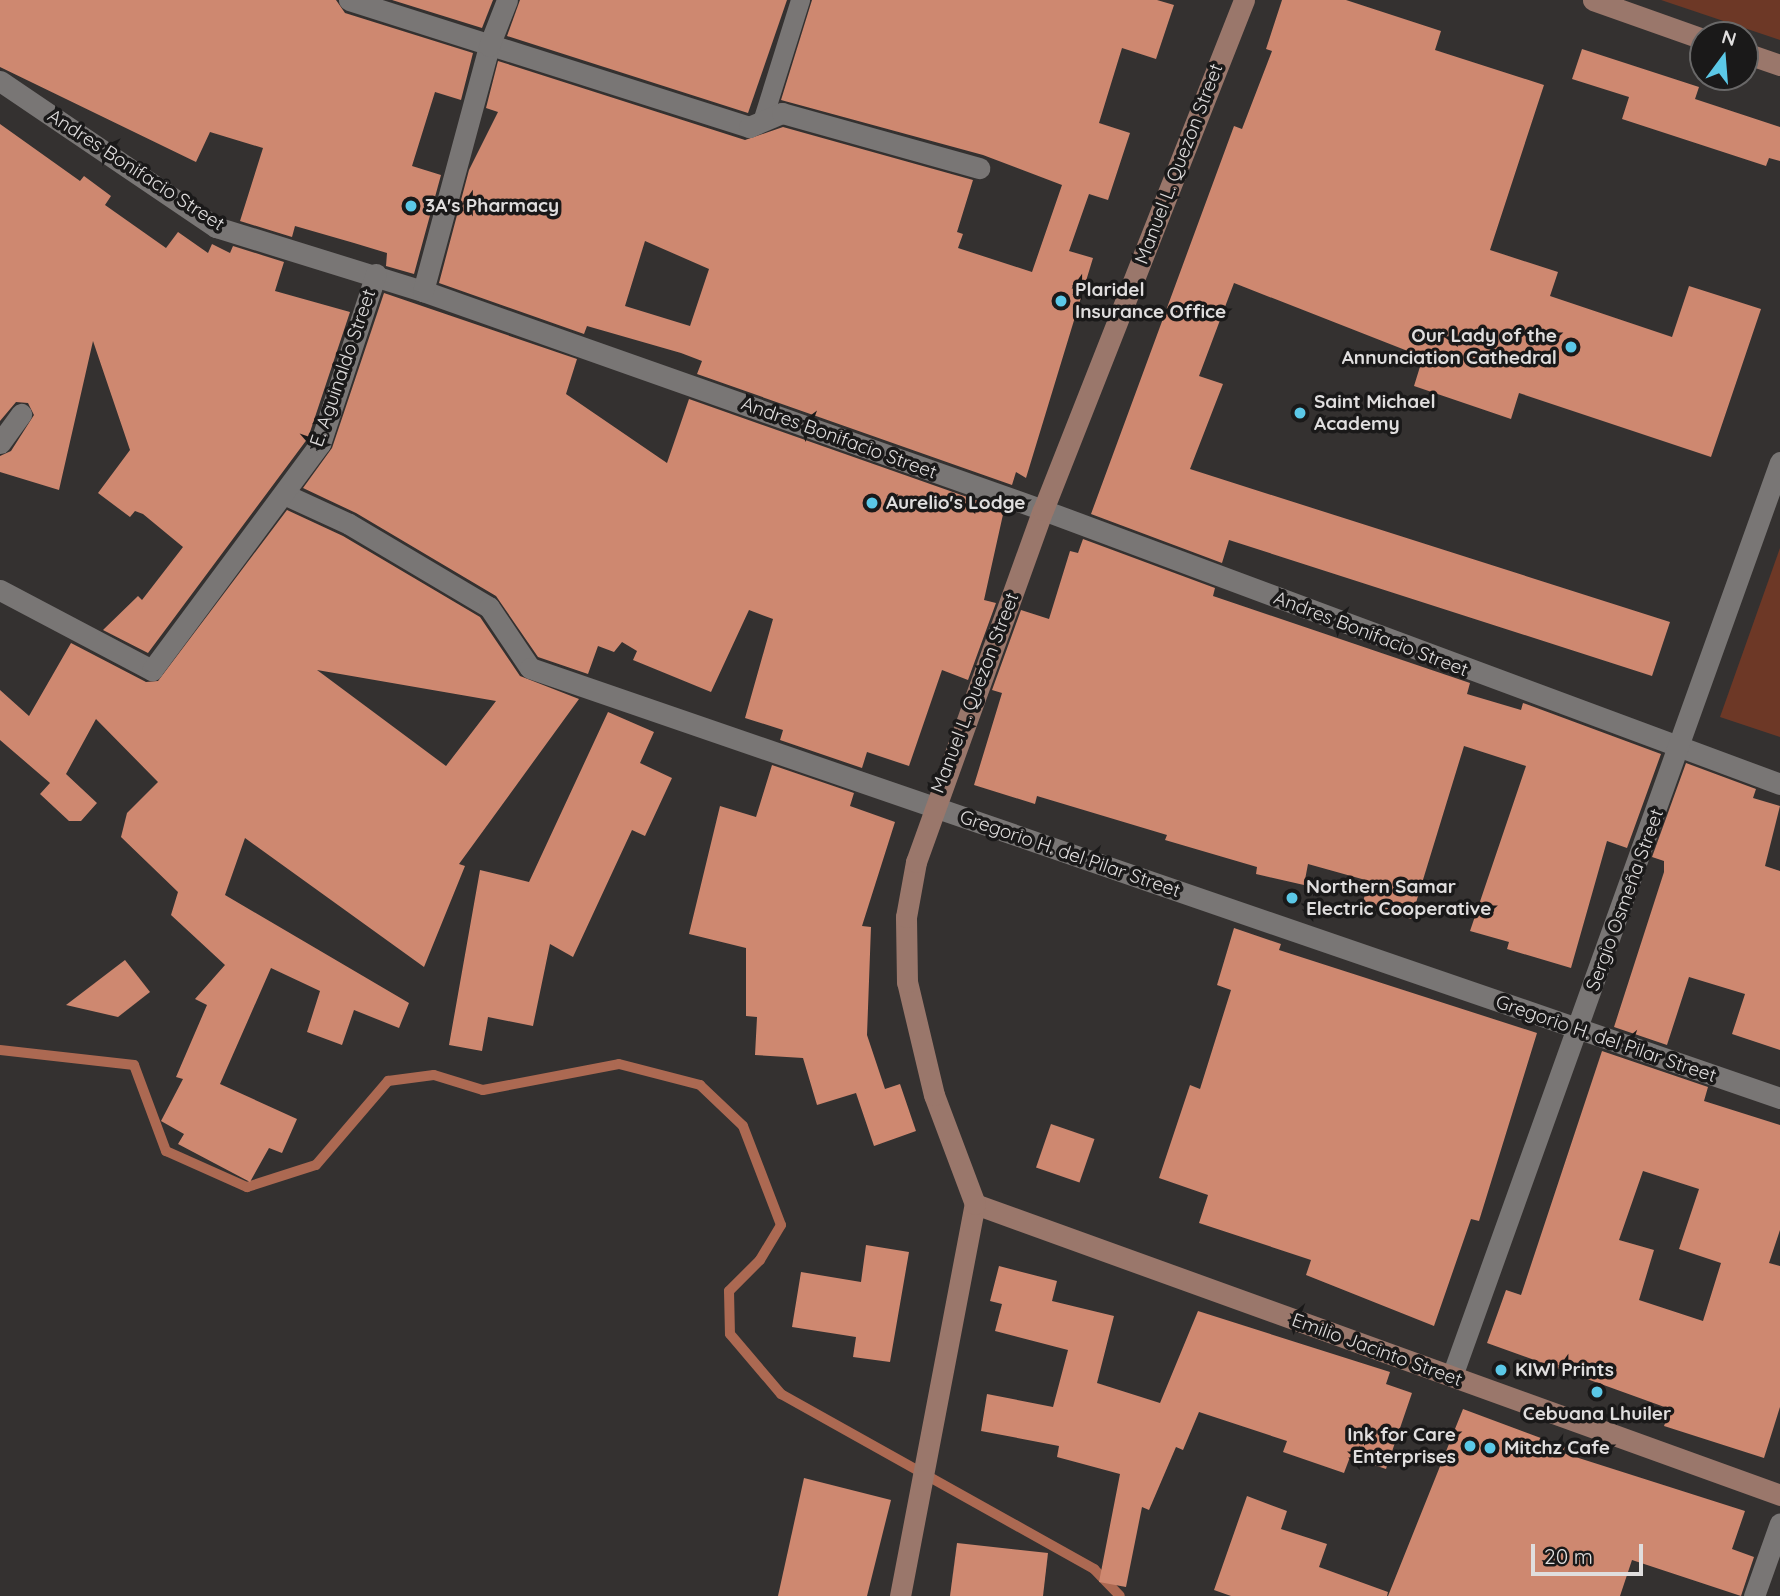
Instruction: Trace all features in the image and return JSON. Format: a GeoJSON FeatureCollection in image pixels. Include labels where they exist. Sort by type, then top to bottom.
{"type":"FeatureCollection","features":[{"type":"Feature","properties":{"kind":"main road","name":"Manuel L. Quezon Street"},"geometry":{"type":"LineString","coordinates":[[975,1204],[934,1095],[907,982],[906,918],[932,806],[1043,510],[1244,0]]}},
{"type":"Feature","properties":{"kind":"main road"},"geometry":{"type":"LineString","coordinates":[[1592,0],[1689,33]]}},
{"type":"Feature","properties":{"kind":"main road"},"geometry":{"type":"LineString","coordinates":[[1759,58],[1780,65]]}},
{"type":"Feature","properties":{"kind":"main road"},"geometry":{"type":"LineString","coordinates":[[900,1596],[975,1204]]}},
{"type":"Feature","properties":{"kind":"main road","name":"Emilio Jacinto Street"},"geometry":{"type":"LineString","coordinates":[[975,1204],[1780,1495]]}},
{"type":"Feature","properties":{"kind":"street"},"geometry":{"type":"LineString","coordinates":[[349,0],[749,127],[763,118],[782,113],[979,168]]}},
{"type":"Feature","properties":{"kind":"street"},"geometry":{"type":"LineString","coordinates":[[423,291],[489,46],[507,0]]}},
{"type":"Feature","properties":{"kind":"street","name":"Andres Bonifacio Street"},"geometry":{"type":"LineString","coordinates":[[0,81],[216,227],[376,274],[1043,510],[1679,750],[1780,784]]}},
{"type":"Feature","properties":{"kind":"street","name":"E. Aguinaldo Street"},"geometry":{"type":"LineString","coordinates":[[0,590],[152,670],[286,495],[320,444],[376,274]]}},
{"type":"Feature","properties":{"kind":"street"},"geometry":{"type":"LineString","coordinates":[[0,443],[21,414]]}},
{"type":"Feature","properties":{"kind":"street","name":"Sergio Osmeña Street"},"geometry":{"type":"LineString","coordinates":[[1452,1376],[1679,750],[1780,462]]}},
{"type":"Feature","properties":{"kind":"street","name":"Gregorio H. del Pilar Street"},"geometry":{"type":"LineString","coordinates":[[286,495],[349,524],[489,607],[530,668],[1578,1031],[1780,1098]]}},
{"type":"Feature","properties":{"kind":"street"},"geometry":{"type":"LineString","coordinates":[[1754,1596],[1780,1523]]}},
{"type":"Feature","properties":{"kind":"lane"},"geometry":{"type":"LineString","coordinates":[[763,118],[800,0]]}},
{"type":"Feature","properties":{"kind":"shaded area"},"geometry":{"type":"Polygon","coordinates":[[[1661,0],[1780,0],[1780,40],[1759,33],[1759,21],[1723,21],[1661,0]]]}},
{"type":"Feature","properties":{"kind":"shaded area"},"geometry":{"type":"Polygon","coordinates":[[[1780,548],[1780,737],[1720,717],[1780,548]]]}},
{"type":"Feature","properties":{"kind":"building"},"geometry":{"type":"Polygon","coordinates":[[[0,0],[336,0],[345,13],[473,53],[461,100],[435,92],[412,166],[441,175],[414,274],[386,266],[387,253],[295,226],[292,237],[240,221],[263,148],[210,132],[196,162],[0,67],[0,0]]]}},
{"type":"Feature","properties":{"kind":"building"},"geometry":{"type":"Polygon","coordinates":[[[392,0],[493,0],[482,28],[392,0]]]}},
{"type":"Feature","properties":{"kind":"building"},"geometry":{"type":"Polygon","coordinates":[[[520,0],[787,0],[748,113],[507,36],[520,0]]]}},
{"type":"Feature","properties":{"kind":"building"},"geometry":{"type":"Polygon","coordinates":[[[812,0],[1157,0],[1174,5],[1156,59],[1122,48],[1099,123],[1130,133],[1108,200],[1089,194],[1069,251],[1093,258],[1026,478],[1016,472],[1012,485],[697,374],[702,361],[681,353],[587,326],[584,334],[439,283],[469,170],[498,112],[486,108],[498,61],[745,140],[783,127],[973,180],[957,232],[963,234],[958,248],[1032,272],[1062,185],[983,155],[781,100],[812,0]],[[645,241],[625,306],[690,326],[709,269],[645,241]]]}},
{"type":"Feature","properties":{"kind":"building"},"geometry":{"type":"Polygon","coordinates":[[[1282,0],[1346,0],[1441,31],[1435,50],[1544,85],[1490,250],[1558,272],[1550,296],[1672,337],[1689,286],[1761,309],[1711,457],[1519,393],[1511,419],[1414,386],[1423,357],[1234,283],[1199,376],[1223,384],[1190,469],[1670,622],[1652,676],[1229,540],[1222,563],[1091,514],[1234,126],[1242,129],[1272,51],[1266,49],[1282,0]]]}},
{"type":"Feature","properties":{"kind":"building"},"geometry":{"type":"Polygon","coordinates":[[[1582,49],[1689,84],[1689,91],[1698,91],[1695,99],[1780,127],[1780,161],[1769,158],[1766,166],[1622,119],[1629,97],[1572,79],[1582,49]]]}},
{"type":"Feature","properties":{"kind":"building"},"geometry":{"type":"Polygon","coordinates":[[[0,124],[80,181],[84,176],[111,196],[105,205],[166,248],[178,232],[208,253],[212,244],[230,253],[233,246],[284,262],[275,291],[350,312],[308,438],[148,653],[103,630],[138,596],[142,600],[183,547],[143,514],[135,511],[130,517],[98,493],[130,450],[93,341],[59,490],[0,472],[0,456],[11,451],[34,415],[28,403],[16,402],[0,421],[0,124]]]}},
{"type":"Feature","properties":{"kind":"building"},"geometry":{"type":"Polygon","coordinates":[[[384,293],[577,359],[566,394],[667,463],[689,399],[1004,510],[984,600],[996,603],[968,680],[942,670],[909,766],[867,752],[862,768],[780,740],[783,730],[745,718],[773,619],[749,610],[711,692],[633,660],[637,651],[622,642],[614,652],[598,646],[588,674],[538,657],[496,596],[356,513],[303,488],[332,448],[384,293]]]}},
{"type":"Feature","properties":{"kind":"building"},"geometry":{"type":"Polygon","coordinates":[[[287,510],[343,536],[480,617],[520,676],[579,699],[459,864],[465,866],[424,967],[245,838],[225,895],[409,1003],[399,1028],[354,1010],[342,1045],[307,1032],[320,991],[271,968],[220,1084],[297,1119],[282,1153],[269,1148],[250,1182],[178,1144],[184,1134],[161,1121],[183,1079],[176,1077],[207,1005],[195,999],[225,965],[171,915],[178,892],[121,837],[127,813],[158,782],[96,719],[66,774],[97,803],[81,821],[69,821],[40,794],[50,783],[0,740],[0,690],[29,716],[71,643],[146,682],[158,681],[287,510]],[[317,670],[446,766],[496,701],[317,670]]]}},
{"type":"Feature","properties":{"kind":"building"},"geometry":{"type":"Polygon","coordinates":[[[1083,539],[1215,588],[1213,596],[1470,683],[1467,694],[1521,710],[1523,703],[1661,754],[1627,848],[1607,841],[1571,968],[1507,949],[1509,942],[1470,931],[1526,766],[1464,746],[1411,919],[1362,905],[1369,881],[1308,864],[1304,885],[1256,874],[1257,867],[1165,840],[1167,835],[1037,796],[1035,804],[974,785],[1002,693],[992,690],[1021,610],[1049,619],[1070,551],[1078,553],[1083,539]]]}},
{"type":"Feature","properties":{"kind":"building"},"geometry":{"type":"Polygon","coordinates":[[[608,712],[654,732],[640,763],[672,778],[645,836],[632,830],[573,957],[550,944],[533,1026],[488,1017],[482,1051],[449,1045],[480,870],[529,882],[608,712]]]}},
{"type":"Feature","properties":{"kind":"building"},"geometry":{"type":"Polygon","coordinates":[[[1686,763],[1756,789],[1753,798],[1780,806],[1765,866],[1780,871],[1780,1050],[1732,1034],[1745,994],[1689,977],[1667,1045],[1614,1027],[1664,872],[1664,861],[1652,857],[1686,763]]]}},
{"type":"Feature","properties":{"kind":"building"},"geometry":{"type":"Polygon","coordinates":[[[772,765],[854,793],[850,806],[895,822],[862,926],[871,927],[867,1035],[885,1089],[900,1084],[916,1131],[874,1146],[856,1093],[817,1105],[803,1058],[755,1055],[757,1017],[746,1016],[746,948],[689,934],[720,806],[756,817],[772,765]]]}},
{"type":"Feature","properties":{"kind":"building"},"geometry":{"type":"Polygon","coordinates":[[[1234,928],[1281,944],[1279,950],[1537,1033],[1479,1221],[1471,1219],[1434,1326],[1306,1275],[1311,1260],[1199,1223],[1208,1195],[1159,1178],[1190,1085],[1200,1089],[1231,990],[1217,985],[1234,928]]]}},
{"type":"Feature","properties":{"kind":"building"},"geometry":{"type":"Polygon","coordinates":[[[125,960],[150,992],[118,1017],[66,1005],[125,960]]]}},
{"type":"Feature","properties":{"kind":"building"},"geometry":{"type":"Polygon","coordinates":[[[1602,1051],[1708,1087],[1704,1101],[1780,1125],[1780,1230],[1769,1263],[1780,1266],[1780,1407],[1764,1458],[1664,1426],[1670,1409],[1487,1343],[1506,1290],[1521,1295],[1602,1051]],[[1643,1171],[1619,1240],[1654,1250],[1639,1300],[1703,1321],[1721,1263],[1679,1249],[1699,1189],[1643,1171]]]}},
{"type":"Feature","properties":{"kind":"building"},"geometry":{"type":"Polygon","coordinates":[[[1051,1124],[1094,1139],[1080,1182],[1036,1167],[1051,1124]]]}},
{"type":"Feature","properties":{"kind":"building"},"geometry":{"type":"Polygon","coordinates":[[[866,1245],[909,1252],[890,1362],[853,1357],[856,1337],[792,1327],[801,1272],[861,1282],[866,1245]]]}},
{"type":"Feature","properties":{"kind":"building"},"geometry":{"type":"Polygon","coordinates":[[[999,1266],[1057,1281],[1052,1301],[1114,1316],[1097,1383],[1160,1403],[1198,1311],[1390,1372],[1386,1384],[1412,1393],[1386,1469],[1350,1457],[1344,1473],[1283,1452],[1287,1441],[1199,1412],[1183,1450],[1176,1447],[1149,1510],[1142,1507],[1126,1587],[1099,1582],[1120,1474],[1057,1457],[1059,1446],[981,1431],[987,1394],[1053,1407],[1068,1350],[995,1331],[1002,1304],[990,1301],[999,1266]]]}},
{"type":"Feature","properties":{"kind":"building"},"geometry":{"type":"Polygon","coordinates":[[[1463,1409],[1565,1447],[1563,1453],[1745,1511],[1732,1549],[1754,1557],[1741,1596],[1632,1560],[1620,1596],[1388,1596],[1463,1409]]]}},
{"type":"Feature","properties":{"kind":"building"},"geometry":{"type":"Polygon","coordinates":[[[804,1478],[891,1500],[867,1596],[778,1596],[804,1478]]]}},
{"type":"Feature","properties":{"kind":"building"},"geometry":{"type":"Polygon","coordinates":[[[1247,1496],[1287,1511],[1281,1529],[1327,1544],[1319,1567],[1388,1592],[1387,1596],[1231,1596],[1214,1590],[1247,1496]]]}},
{"type":"Feature","properties":{"kind":"building"},"geometry":{"type":"Polygon","coordinates":[[[957,1543],[1048,1553],[1043,1596],[950,1596],[957,1543]]]}},
{"type":"Feature","properties":{"kind":"waterway"},"geometry":{"type":"LineString","coordinates":[[0,1050],[134,1065],[166,1151],[247,1187],[316,1165],[388,1081],[434,1075],[483,1090],[619,1064],[700,1085],[743,1126],[781,1225],[760,1260],[729,1291],[730,1334],[781,1394],[1094,1569],[1120,1596]]}},
{"type":"Feature","properties":{"kind":"place","name":"3A's Pharmacy"},"geometry":{"type":"Point","coordinates":[411,206]}},
{"type":"Feature","properties":{"kind":"place","name":"Plaridel Insurance Office"},"geometry":{"type":"Point","coordinates":[1061,301]}},
{"type":"Feature","properties":{"kind":"place","name":"Our Lady of the Annunciation Cathedral"},"geometry":{"type":"Point","coordinates":[1571,347]}},
{"type":"Feature","properties":{"kind":"place","name":"Saint Michael Academy"},"geometry":{"type":"Point","coordinates":[1300,413]}},
{"type":"Feature","properties":{"kind":"place","name":"Aurelio's Lodge"},"geometry":{"type":"Point","coordinates":[872,503]}},
{"type":"Feature","properties":{"kind":"place","name":"Northern Samar Electric Cooperative"},"geometry":{"type":"Point","coordinates":[1292,898]}},
{"type":"Feature","properties":{"kind":"place","name":"KIWI Prints"},"geometry":{"type":"Point","coordinates":[1501,1370]}},
{"type":"Feature","properties":{"kind":"place","name":"Cebuana Lhuiler"},"geometry":{"type":"Point","coordinates":[1597,1392]}},
{"type":"Feature","properties":{"kind":"place","name":"Ink for Care Enterprises"},"geometry":{"type":"Point","coordinates":[1470,1446]}},
{"type":"Feature","properties":{"kind":"place","name":"Mitchz Cafe"},"geometry":{"type":"Point","coordinates":[1490,1448]}}]}
